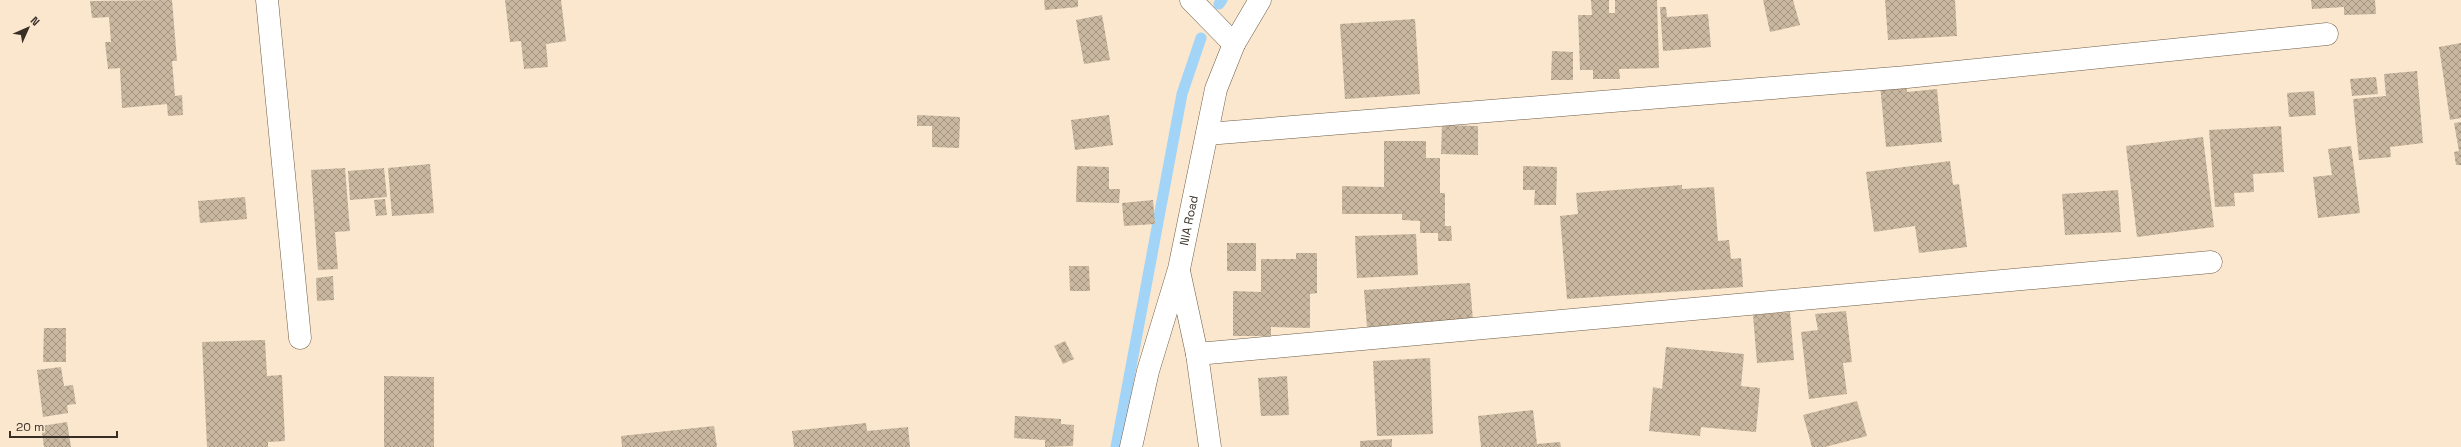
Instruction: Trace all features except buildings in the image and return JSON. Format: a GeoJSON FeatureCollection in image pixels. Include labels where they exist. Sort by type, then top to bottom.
{"type":"FeatureCollection","features":[{"type":"Feature","properties":{"kind":"street"},"geometry":{"type":"LineString","coordinates":[[267,0],[300,338]]}},
{"type":"Feature","properties":{"kind":"street"},"geometry":{"type":"LineString","coordinates":[[1191,0],[1234,44]]}},
{"type":"Feature","properties":{"kind":"street","name":"NIA Road"},"geometry":{"type":"LineString","coordinates":[[1131,447],[1148,371],[1179,269],[1216,89],[1234,44],[1260,0]]}},
{"type":"Feature","properties":{"kind":"street"},"geometry":{"type":"LineString","coordinates":[[1207,134],[1908,77],[2326,34]]}},
{"type":"Feature","properties":{"kind":"street"},"geometry":{"type":"LineString","coordinates":[[1197,354],[2211,262]]}},
{"type":"Feature","properties":{"kind":"street"},"geometry":{"type":"LineString","coordinates":[[1179,269],[1197,354],[1210,447]]}},
{"type":"Feature","properties":{"kind":"waterway"},"geometry":{"type":"LineString","coordinates":[[1219,4],[1222,0]]}},
{"type":"Feature","properties":{"kind":"waterway"},"geometry":{"type":"LineString","coordinates":[[1116,447],[1182,94],[1201,38]]}}]}
